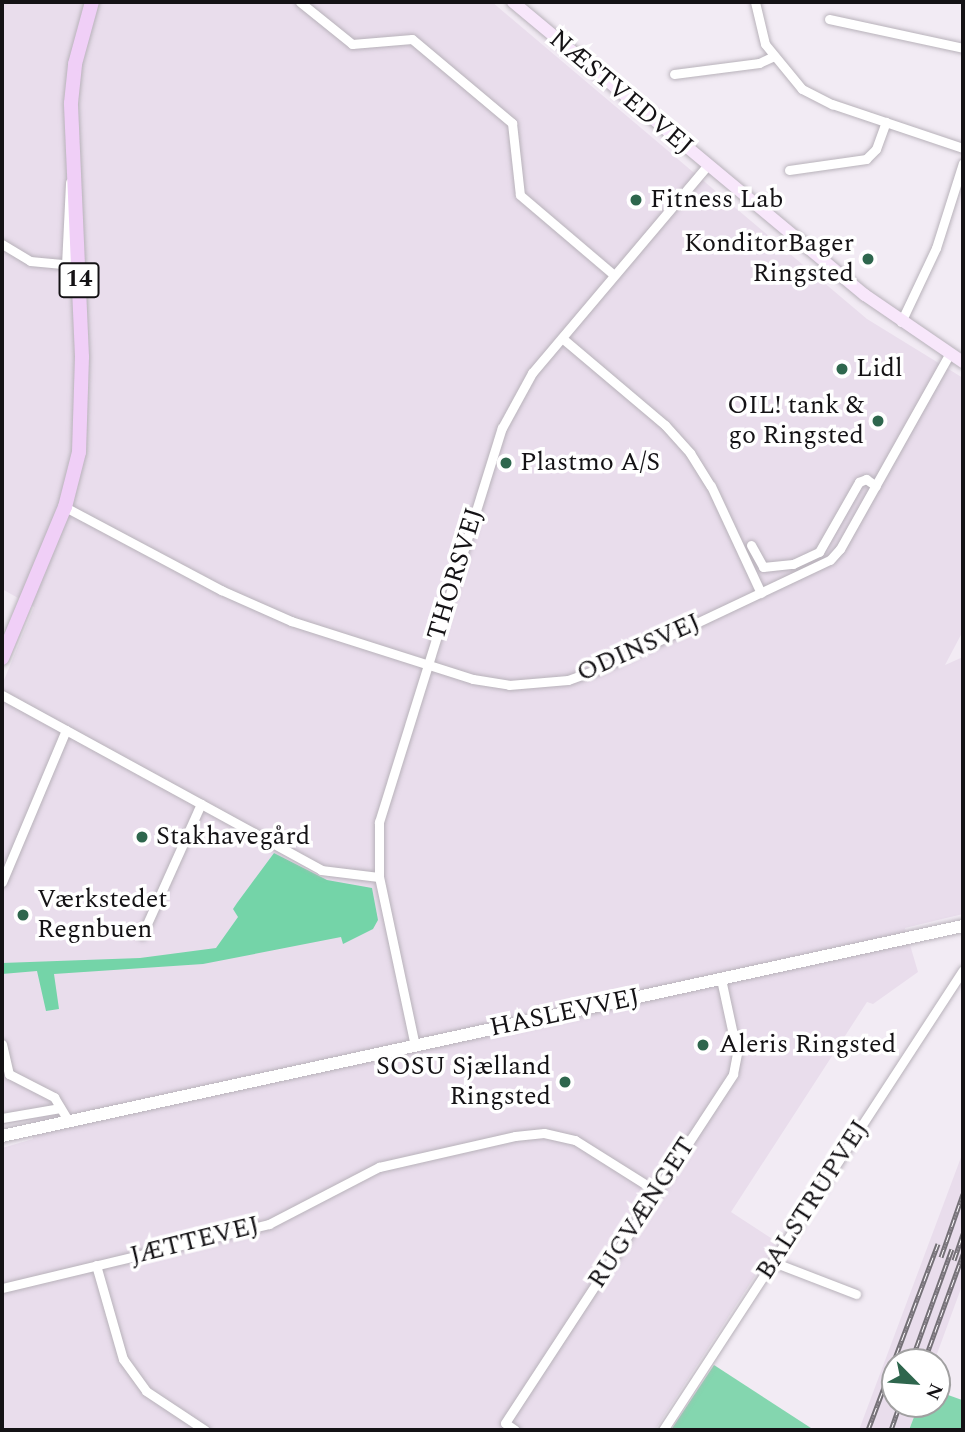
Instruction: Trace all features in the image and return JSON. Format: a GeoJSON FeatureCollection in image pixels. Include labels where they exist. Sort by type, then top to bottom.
{"type":"FeatureCollection","features":[{"type":"Feature","properties":{"kind":"main road","name":"14"},"geometry":{"type":"LineString","coordinates":[[2,659],[65,507],[77,463],[82,418],[81,334],[72,267],[71,142],[75,64],[92,2]]}},
{"type":"Feature","properties":{"kind":"main road","name":"NÆSTVEDVEJ"},"geometry":{"type":"LineString","coordinates":[[513,2],[707,166],[901,322],[963,362]]}},
{"type":"Feature","properties":{"kind":"main road"},"geometry":{"type":"LineString","coordinates":[[71,142],[72,267],[82,418]]}},
{"type":"Feature","properties":{"kind":"street"},"geometry":{"type":"LineString","coordinates":[[300,2],[352,44],[412,39],[512,123],[520,195],[614,275]]}},
{"type":"Feature","properties":{"kind":"street"},"geometry":{"type":"LineString","coordinates":[[755,2],[760,33],[772,57],[790,78],[816,97],[963,148]]}},
{"type":"Feature","properties":{"kind":"street"},"geometry":{"type":"LineString","coordinates":[[829,19],[963,48]]}},
{"type":"Feature","properties":{"kind":"street"},"geometry":{"type":"LineString","coordinates":[[674,74],[759,63],[772,57]]}},
{"type":"Feature","properties":{"kind":"street"},"geometry":{"type":"LineString","coordinates":[[789,170],[866,159],[876,149],[886,122]]}},
{"type":"Feature","properties":{"kind":"street"},"geometry":{"type":"LineString","coordinates":[[901,322],[936,248],[963,163]]}},
{"type":"Feature","properties":{"kind":"street","name":"THORSVEJ"},"geometry":{"type":"LineString","coordinates":[[415,1046],[379,877],[379,822],[502,428],[514,398],[707,166]]}},
{"type":"Feature","properties":{"kind":"street"},"geometry":{"type":"LineString","coordinates":[[2,244],[30,261],[72,267]]}},
{"type":"Feature","properties":{"kind":"street"},"geometry":{"type":"LineString","coordinates":[[2,249],[28,265],[72,267]]}},
{"type":"Feature","properties":{"kind":"street"},"geometry":{"type":"LineString","coordinates":[[562,338],[665,425],[690,453],[711,486],[761,593]]}},
{"type":"Feature","properties":{"kind":"street","name":"ODINSVEJ"},"geometry":{"type":"LineString","coordinates":[[65,507],[266,610],[427,664],[509,685],[568,680],[807,571],[841,549],[950,353]]}},
{"type":"Feature","properties":{"kind":"street"},"geometry":{"type":"LineString","coordinates":[[751,545],[763,567],[802,560],[818,552],[859,482],[866,480],[876,486]]}},
{"type":"Feature","properties":{"kind":"street"},"geometry":{"type":"LineString","coordinates":[[802,560],[807,571]]}},
{"type":"Feature","properties":{"kind":"street"},"geometry":{"type":"LineString","coordinates":[[2,695],[321,870],[379,877]]}},
{"type":"Feature","properties":{"kind":"street"},"geometry":{"type":"LineString","coordinates":[[2,882],[66,730]]}},
{"type":"Feature","properties":{"kind":"street"},"geometry":{"type":"LineString","coordinates":[[142,934],[201,804]]}},
{"type":"Feature","properties":{"kind":"street","name":"HASLEVVEJ"},"geometry":{"type":"LineString","coordinates":[[2,1136],[963,926]]}},
{"type":"Feature","properties":{"kind":"street","name":"BALSTRUPVEJ"},"geometry":{"type":"LineString","coordinates":[[663,1430],[963,970]]}},
{"type":"Feature","properties":{"kind":"street","name":"RUGVÆNGET"},"geometry":{"type":"LineString","coordinates":[[515,1430],[505,1423],[736,1063],[721,979]]}},
{"type":"Feature","properties":{"kind":"street"},"geometry":{"type":"LineString","coordinates":[[2,1044],[9,1074],[54,1097],[69,1122]]}},
{"type":"Feature","properties":{"kind":"street"},"geometry":{"type":"LineString","coordinates":[[2,1118],[61,1108]]}},
{"type":"Feature","properties":{"kind":"street","name":"JÆTTEVEJ"},"geometry":{"type":"LineString","coordinates":[[2,1288],[294,1215],[379,1167],[528,1134],[575,1140],[656,1191]]}},
{"type":"Feature","properties":{"kind":"street"},"geometry":{"type":"LineString","coordinates":[[773,1262],[856,1294]]}},
{"type":"Feature","properties":{"kind":"street","name":"JÆTTEVEJ"},"geometry":{"type":"LineString","coordinates":[[96,1265],[123,1359],[146,1391],[205,1430]]}},
{"type":"Feature","properties":{"kind":"shaded area"},"geometry":{"type":"Polygon","coordinates":[[[2,2],[492,2],[867,319],[963,378],[963,631],[945,665],[963,657],[963,914],[905,928],[918,972],[873,1004],[867,1002],[731,1212],[777,1242],[655,1430],[2,1430],[2,1148],[33,1139],[30,1120],[2,1124],[2,685],[34,607],[2,589],[2,2]]]}},
{"type":"Feature","properties":{"kind":"shaded area"},"geometry":{"type":"Polygon","coordinates":[[[963,1152],[963,1283],[939,1348],[890,1348],[963,1152]]]}},
{"type":"Feature","properties":{"kind":"shaded area"},"geometry":{"type":"Polygon","coordinates":[[[881,1371],[881,1418],[914,1418],[909,1430],[859,1430],[881,1371]]]}},
{"type":"Feature","properties":{"kind":"green space"},"geometry":{"type":"Polygon","coordinates":[[[274,853],[327,880],[372,888],[378,920],[373,929],[343,944],[341,937],[203,964],[54,974],[59,1009],[46,1011],[37,971],[2,974],[2,963],[140,958],[216,948],[238,917],[233,909],[274,853]]]}},
{"type":"Feature","properties":{"kind":"green space"},"geometry":{"type":"Polygon","coordinates":[[[714,1365],[814,1430],[671,1430],[714,1365]]]}},
{"type":"Feature","properties":{"kind":"green space"},"geometry":{"type":"Polygon","coordinates":[[[951,1396],[962,1400],[963,1430],[909,1430],[914,1418],[951,1418],[951,1396]]]}},
{"type":"Feature","properties":{"kind":"railway"},"geometry":{"type":"LineString","coordinates":[[941,1257],[963,1194]]}},
{"type":"Feature","properties":{"kind":"railway"},"geometry":{"type":"LineString","coordinates":[[954,1260],[963,1234]]}},
{"type":"Feature","properties":{"kind":"railway"},"geometry":{"type":"LineString","coordinates":[[868,1430],[938,1244]]}},
{"type":"Feature","properties":{"kind":"railway"},"geometry":{"type":"LineString","coordinates":[[916,1348],[952,1249]]}},
{"type":"Feature","properties":{"kind":"railway"},"geometry":{"type":"LineString","coordinates":[[929,1348],[963,1254]]}},
{"type":"Feature","properties":{"kind":"railway"},"geometry":{"type":"LineString","coordinates":[[891,1430],[895,1418]]}},
{"type":"Feature","properties":{"kind":"place","name":"Fitness Lab"},"geometry":{"type":"Point","coordinates":[636,200]}},
{"type":"Feature","properties":{"kind":"place","name":"KonditorBager Ringsted"},"geometry":{"type":"Point","coordinates":[868,259]}},
{"type":"Feature","properties":{"kind":"place","name":"Lidl"},"geometry":{"type":"Point","coordinates":[842,369]}},
{"type":"Feature","properties":{"kind":"place","name":"OIL! tank & go Ringsted"},"geometry":{"type":"Point","coordinates":[878,421]}},
{"type":"Feature","properties":{"kind":"place","name":"Plastmo A/S"},"geometry":{"type":"Point","coordinates":[506,463]}},
{"type":"Feature","properties":{"kind":"place","name":"Stakhavegård"},"geometry":{"type":"Point","coordinates":[142,837]}},
{"type":"Feature","properties":{"kind":"place","name":"Værkstedet Regnbuen"},"geometry":{"type":"Point","coordinates":[23,915]}},
{"type":"Feature","properties":{"kind":"place","name":"Aleris Ringsted"},"geometry":{"type":"Point","coordinates":[703,1045]}},
{"type":"Feature","properties":{"kind":"place","name":"SOSU Sjælland Ringsted"},"geometry":{"type":"Point","coordinates":[565,1082]}}]}
